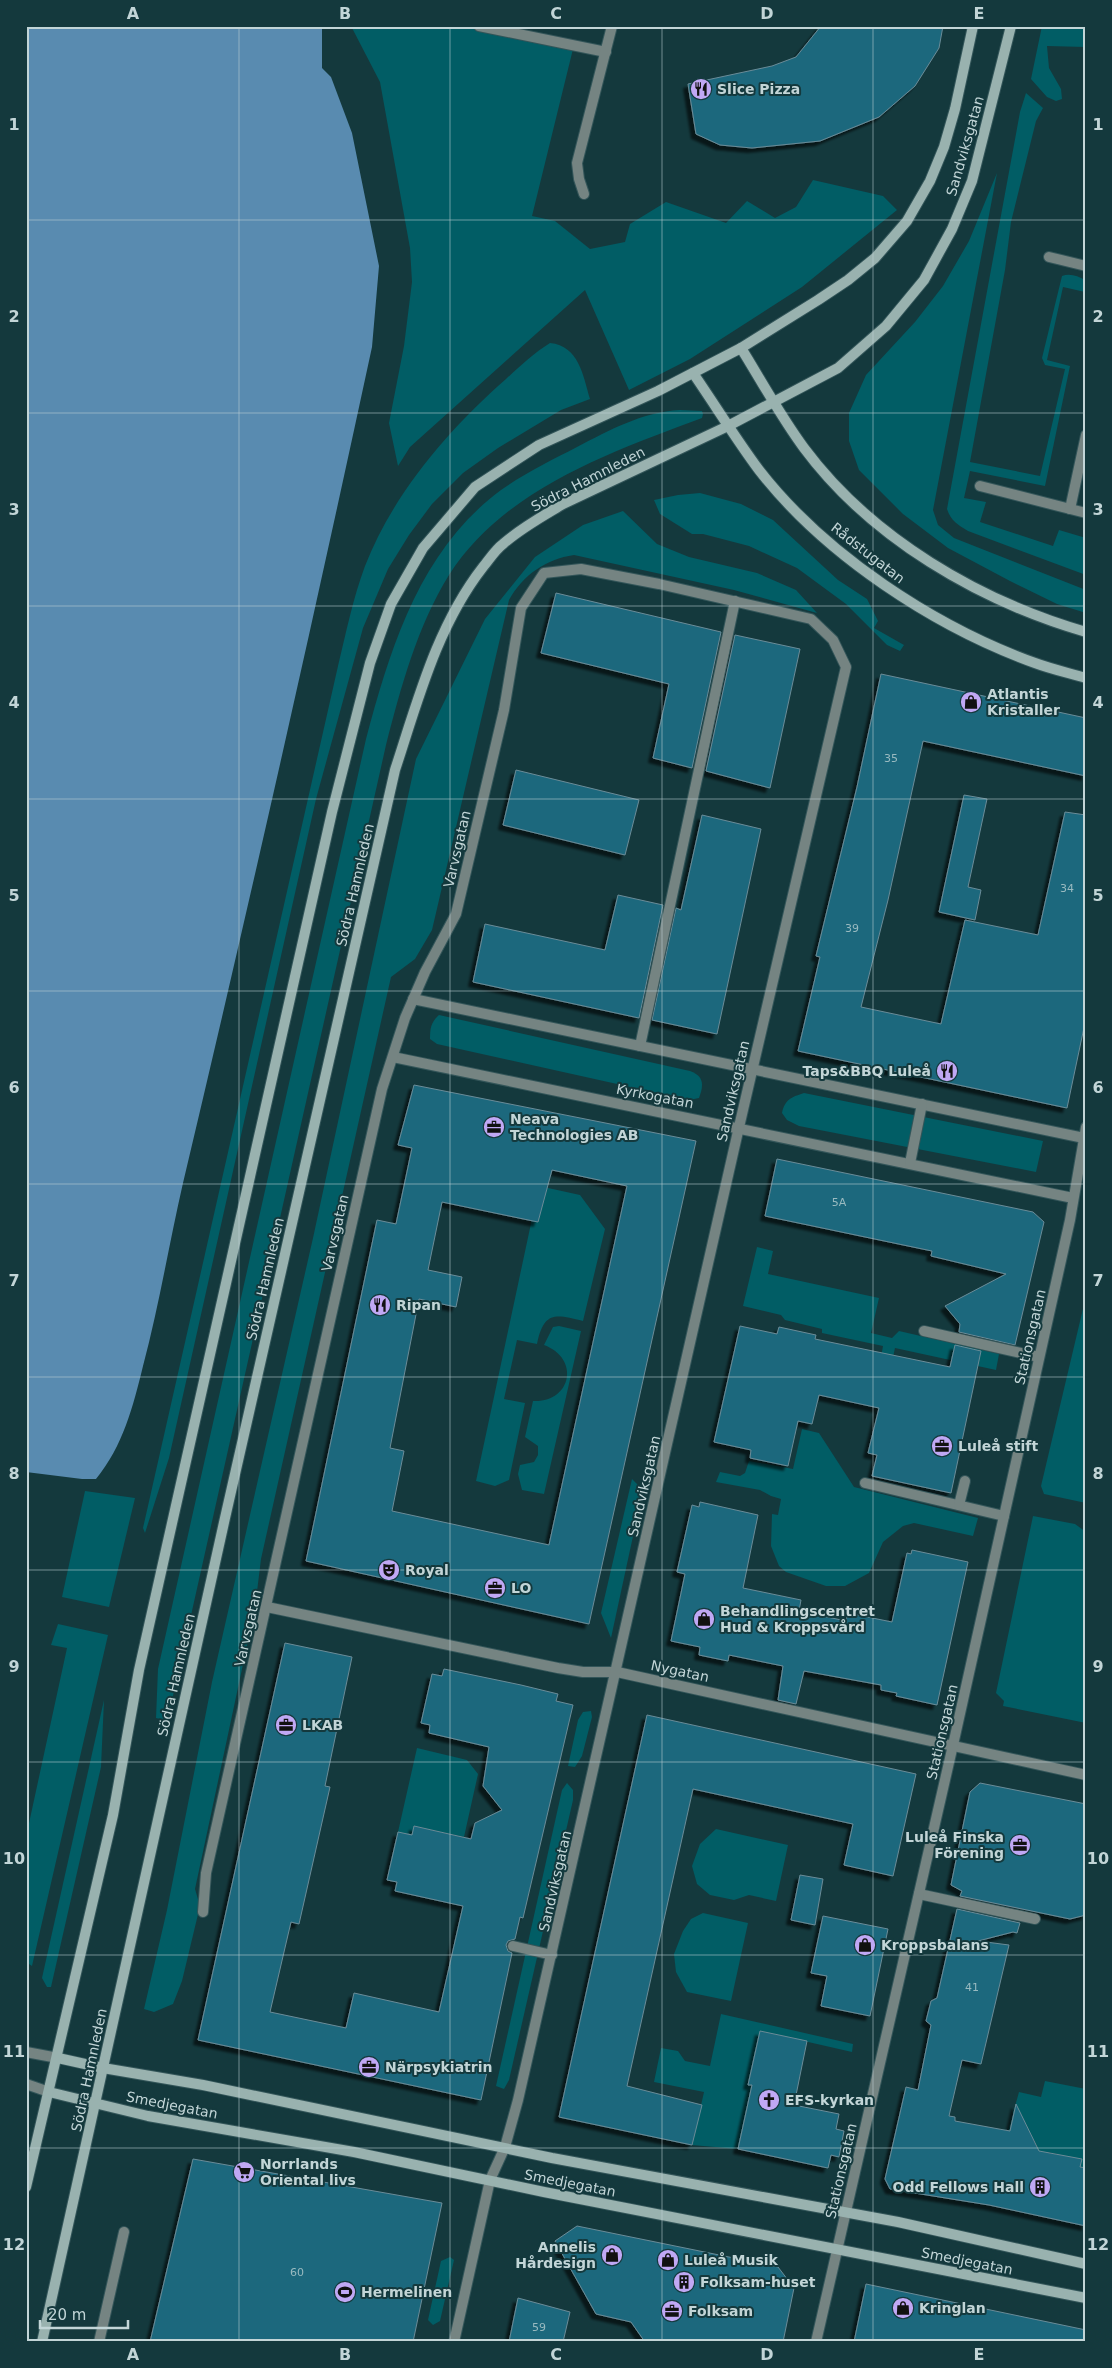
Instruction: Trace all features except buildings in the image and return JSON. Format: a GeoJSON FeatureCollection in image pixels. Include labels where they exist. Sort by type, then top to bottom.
{"type":"FeatureCollection","features":[{"type":"Feature","properties":{"kind":"main road","name":"Sandviksgatan"},"geometry":{"type":"LineString","coordinates":[[741,348],[848,280],[875,258],[907,221],[923,196],[944,147],[973,26]]}},
{"type":"Feature","properties":{"kind":"main road","name":"Sandviksgatan"},"geometry":{"type":"LineString","coordinates":[[774,402],[838,368],[886,326],[924,280],[952,229],[972,181],[1011,26]]}},
{"type":"Feature","properties":{"kind":"main road"},"geometry":{"type":"LineString","coordinates":[[26,2187],[58,2058],[113,1815],[146,1641],[327,831],[370,664],[391,604],[423,548],[476,487],[539,445],[694,373],[741,348]]}},
{"type":"Feature","properties":{"kind":"main road","name":"Rådstugatan"},"geometry":{"type":"LineString","coordinates":[[741,348],[804,448],[846,496],[887,532],[978,589],[1029,612],[1086,632]]}},
{"type":"Feature","properties":{"kind":"main road","name":"Rådstugatan"},"geometry":{"type":"LineString","coordinates":[[694,373],[760,471],[832,545],[864,571],[904,598],[956,628],[1035,663],[1086,678]]}},
{"type":"Feature","properties":{"kind":"main road","name":"Södra Hamnleden"},"geometry":{"type":"LineString","coordinates":[[42,2342],[395,770],[429,667],[450,618],[467,588],[501,545],[563,504],[728,426],[774,402]]}},
{"type":"Feature","properties":{"kind":"main road","name":"Smedjegatan"},"geometry":{"type":"LineString","coordinates":[[58,2058],[103,2068],[204,2085],[505,2147],[845,2212],[1086,2264]]}},
{"type":"Feature","properties":{"kind":"main road","name":"Smedjegatan"},"geometry":{"type":"LineString","coordinates":[[49,2092],[148,2116],[354,2152],[1086,2298]]}},
{"type":"Feature","properties":{"kind":"street"},"geometry":{"type":"LineString","coordinates":[[479,26],[606,52]]}},
{"type":"Feature","properties":{"kind":"street"},"geometry":{"type":"LineString","coordinates":[[584,194],[579,179],[577,163],[612,26]]}},
{"type":"Feature","properties":{"kind":"street"},"geometry":{"type":"LineString","coordinates":[[1049,258],[1086,266]]}},
{"type":"Feature","properties":{"kind":"street"},"geometry":{"type":"LineString","coordinates":[[1070,509],[1086,436]]}},
{"type":"Feature","properties":{"kind":"street"},"geometry":{"type":"LineString","coordinates":[[980,486],[1086,513]]}},
{"type":"Feature","properties":{"kind":"street","name":"Varvsgatan"},"geometry":{"type":"LineString","coordinates":[[203,1912],[206,1873],[382,1088],[413,999],[456,914],[504,710],[521,608],[544,573],[581,569],[735,601]]}},
{"type":"Feature","properties":{"kind":"street"},"geometry":{"type":"LineString","coordinates":[[640,1046],[735,601]]}},
{"type":"Feature","properties":{"kind":"street","name":"Sandviksgatan"},"geometry":{"type":"LineString","coordinates":[[454,2342],[490,2180],[505,2147],[518,2100],[552,1955],[752,1069],[846,667],[831,638],[811,619],[735,601]]}},
{"type":"Feature","properties":{"kind":"street"},"geometry":{"type":"LineString","coordinates":[[413,999],[922,1104],[1085,1132]]}},
{"type":"Feature","properties":{"kind":"street","name":"Kyrkogatan"},"geometry":{"type":"LineString","coordinates":[[393,1057],[739,1127],[1073,1198]]}},
{"type":"Feature","properties":{"kind":"street"},"geometry":{"type":"LineString","coordinates":[[910,1163],[922,1104]]}},
{"type":"Feature","properties":{"kind":"street","name":"Stationsgatan"},"geometry":{"type":"LineString","coordinates":[[816,2342],[953,1745],[1073,1198],[1082,1168],[1085,1132]]}},
{"type":"Feature","properties":{"kind":"street"},"geometry":{"type":"LineString","coordinates":[[924,1331],[1039,1357]]}},
{"type":"Feature","properties":{"kind":"street"},"geometry":{"type":"LineString","coordinates":[[959,1505],[965,1481]]}},
{"type":"Feature","properties":{"kind":"street"},"geometry":{"type":"LineString","coordinates":[[865,1483],[1004,1516]]}},
{"type":"Feature","properties":{"kind":"street","name":"Nygatan"},"geometry":{"type":"LineString","coordinates":[[267,1607],[558,1668],[583,1672],[617,1672],[1086,1775]]}},
{"type":"Feature","properties":{"kind":"street"},"geometry":{"type":"LineString","coordinates":[[919,1894],[1035,1919]]}},
{"type":"Feature","properties":{"kind":"street"},"geometry":{"type":"LineString","coordinates":[[513,1946],[552,1955]]}},
{"type":"Feature","properties":{"kind":"street"},"geometry":{"type":"LineString","coordinates":[[26,2052],[58,2058]]}},
{"type":"Feature","properties":{"kind":"street"},"geometry":{"type":"LineString","coordinates":[[26,2084],[49,2092]]}},
{"type":"Feature","properties":{"kind":"street"},"geometry":{"type":"LineString","coordinates":[[99,2342],[124,2232]]}},
{"type":"Feature","properties":{"kind":"shaded area"},"geometry":{"type":"Polygon","coordinates":[[[26,26],[322,26],[322,68],[331,77],[352,133],[379,266],[372,347],[280,765],[183,1183],[149,1343],[126,1425],[113,1453],[96,1479],[26,1472],[26,26]]]}},
{"type":"Feature","properties":{"kind":"shaded area"},"geometry":{"type":"Polygon","coordinates":[[[351,26],[472,26],[573,49],[532,216],[555,221],[590,249],[625,242],[630,224],[666,202],[726,223],[747,201],[775,218],[796,207],[813,180],[883,196],[897,210],[802,287],[690,359],[629,390],[585,290],[410,447],[398,466],[389,423],[404,346],[412,282],[410,248],[380,82],[351,26]]]}},
{"type":"Feature","properties":{"kind":"shaded area"},"geometry":{"type":"Polygon","coordinates":[[[1042,26],[1086,26],[1086,47],[1047,46],[1049,68],[1061,89],[1062,99],[1056,101],[1047,97],[1031,79],[1042,26]]]}},
{"type":"Feature","properties":{"kind":"shaded area"},"geometry":{"type":"Polygon","coordinates":[[[1026,93],[1043,108],[1036,121],[1011,222],[1005,270],[970,462],[1040,476],[1065,369],[1045,365],[1042,358],[1062,276],[1074,275],[1085,280],[1085,292],[1063,287],[1047,360],[1070,366],[1045,486],[970,471],[964,498],[986,502],[980,522],[1053,546],[1059,530],[1086,538],[1086,575],[968,531],[953,520],[947,509],[1020,112],[1026,93]]]}},
{"type":"Feature","properties":{"kind":"shaded area"},"geometry":{"type":"Polygon","coordinates":[[[997,173],[933,510],[938,525],[954,538],[1086,590],[1086,613],[1057,604],[948,548],[903,514],[859,470],[849,441],[849,413],[866,375],[915,322],[943,286],[969,241],[997,173]]]}},
{"type":"Feature","properties":{"kind":"shaded area"},"geometry":{"type":"Polygon","coordinates":[[[550,343],[560,345],[574,356],[582,372],[590,399],[561,410],[498,448],[463,473],[432,504],[409,535],[388,569],[363,628],[316,799],[169,1458],[145,1533],[143,1528],[338,666],[365,566],[391,514],[424,465],[443,442],[484,399],[527,360],[550,343]]]}},
{"type":"Feature","properties":{"kind":"shaded area"},"geometry":{"type":"Polygon","coordinates":[[[680,410],[702,411],[702,418],[596,460],[529,496],[499,519],[472,545],[449,575],[419,636],[404,679],[386,745],[168,1718],[164,1720],[156,1718],[158,1669],[366,739],[398,635],[412,602],[429,571],[449,541],[473,514],[501,490],[539,467],[614,428],[653,414],[680,410]]]}},
{"type":"Feature","properties":{"kind":"shaded area"},"geometry":{"type":"Polygon","coordinates":[[[700,493],[741,504],[773,520],[838,580],[867,599],[878,621],[874,628],[904,645],[900,651],[887,645],[846,604],[797,568],[749,546],[703,534],[692,534],[660,514],[654,500],[700,493]]]}},
{"type":"Feature","properties":{"kind":"shaded area"},"geometry":{"type":"Polygon","coordinates":[[[623,511],[657,544],[689,557],[757,573],[796,590],[817,613],[734,590],[574,555],[554,560],[536,570],[521,583],[509,600],[432,930],[415,959],[391,977],[261,1559],[255,1608],[195,1889],[200,1906],[182,1981],[173,2004],[154,2012],[144,2009],[167,1910],[212,1682],[313,1238],[416,759],[485,619],[535,557],[583,525],[623,511]]]}},
{"type":"Feature","properties":{"kind":"shaded area"},"geometry":{"type":"Polygon","coordinates":[[[439,1015],[690,1071],[695,1073],[702,1082],[701,1093],[699,1098],[689,1100],[437,1044],[430,1039],[430,1032],[433,1023],[439,1015]]]}},
{"type":"Feature","properties":{"kind":"shaded area"},"geometry":{"type":"Polygon","coordinates":[[[804,1093],[1043,1141],[1036,1172],[799,1126],[787,1120],[782,1113],[790,1099],[804,1093]]]}},
{"type":"Feature","properties":{"kind":"shaded area"},"geometry":{"type":"Polygon","coordinates":[[[539,1186],[580,1195],[605,1229],[583,1321],[558,1316],[547,1320],[537,1344],[517,1340],[504,1399],[525,1403],[509,1480],[495,1486],[476,1481],[539,1186]]]}},
{"type":"Feature","properties":{"kind":"shaded area"},"geometry":{"type":"Polygon","coordinates":[[[757,1247],[773,1251],[768,1274],[879,1298],[871,1333],[892,1338],[899,1331],[999,1354],[996,1370],[895,1348],[889,1376],[878,1374],[883,1346],[822,1333],[822,1329],[785,1320],[781,1315],[743,1306],[757,1247]]]}},
{"type":"Feature","properties":{"kind":"shaded area"},"geometry":{"type":"Polygon","coordinates":[[[1086,1296],[1086,1503],[1044,1494],[1041,1486],[1086,1296]]]}},
{"type":"Feature","properties":{"kind":"shaded area"},"geometry":{"type":"Polygon","coordinates":[[[559,1326],[581,1331],[544,1494],[522,1490],[518,1474],[520,1465],[534,1462],[538,1455],[538,1446],[525,1437],[533,1401],[546,1400],[556,1395],[563,1388],[567,1379],[567,1369],[563,1360],[556,1352],[544,1345],[553,1327],[559,1326]]]}},
{"type":"Feature","properties":{"kind":"shaded area"},"geometry":{"type":"Polygon","coordinates":[[[802,1429],[819,1433],[854,1487],[978,1518],[973,1536],[914,1523],[903,1526],[883,1542],[869,1573],[845,1586],[826,1586],[786,1572],[779,1566],[771,1546],[772,1514],[778,1515],[781,1499],[760,1490],[716,1482],[720,1472],[740,1476],[745,1473],[749,1461],[793,1469],[802,1429]]]}},
{"type":"Feature","properties":{"kind":"shaded area"},"geometry":{"type":"Polygon","coordinates":[[[632,1479],[643,1490],[611,1638],[601,1613],[632,1479]]]}},
{"type":"Feature","properties":{"kind":"shaded area"},"geometry":{"type":"Polygon","coordinates":[[[85,1491],[135,1498],[109,1607],[62,1597],[85,1491]]]}},
{"type":"Feature","properties":{"kind":"shaded area"},"geometry":{"type":"Polygon","coordinates":[[[1033,1516],[1075,1524],[1086,1532],[1086,1723],[1003,1706],[1004,1701],[996,1693],[1033,1516]]]}},
{"type":"Feature","properties":{"kind":"shaded area"},"geometry":{"type":"Polygon","coordinates":[[[58,1624],[108,1635],[32,1966],[26,1962],[26,1837],[67,1648],[51,1645],[58,1624]]]}},
{"type":"Feature","properties":{"kind":"shaded area"},"geometry":{"type":"Polygon","coordinates":[[[104,1700],[101,1767],[51,1987],[47,1987],[42,1978],[104,1700]]]}},
{"type":"Feature","properties":{"kind":"shaded area"},"geometry":{"type":"Polygon","coordinates":[[[591,1711],[592,1717],[582,1756],[575,1767],[568,1766],[578,1720],[583,1712],[591,1711]]]}},
{"type":"Feature","properties":{"kind":"shaded area"},"geometry":{"type":"Polygon","coordinates":[[[417,1748],[467,1760],[478,1774],[464,1837],[414,1826],[412,1835],[398,1832],[417,1748]]]}},
{"type":"Feature","properties":{"kind":"shaded area"},"geometry":{"type":"Polygon","coordinates":[[[567,1783],[573,1790],[573,1800],[509,2080],[504,2089],[496,2086],[562,1790],[567,1783]]]}},
{"type":"Feature","properties":{"kind":"shaded area"},"geometry":{"type":"Polygon","coordinates":[[[716,1829],[788,1845],[776,1901],[749,1895],[734,1900],[710,1895],[697,1884],[692,1866],[700,1844],[716,1829]]]}},
{"type":"Feature","properties":{"kind":"shaded area"},"geometry":{"type":"Polygon","coordinates":[[[703,1913],[748,1923],[731,2001],[687,1992],[676,1972],[674,1954],[683,1931],[691,1919],[703,1913]]]}},
{"type":"Feature","properties":{"kind":"shaded area"},"geometry":{"type":"Polygon","coordinates":[[[721,2014],[853,2044],[852,2052],[760,2031],[748,2084],[755,2086],[750,2096],[738,2149],[692,2145],[704,2092],[654,2082],[661,2048],[678,2051],[685,2061],[710,2066],[721,2014]]]}},
{"type":"Feature","properties":{"kind":"shaded area"},"geometry":{"type":"Polygon","coordinates":[[[1045,2081],[1086,2089],[1086,2168],[1080,2167],[1082,2159],[1071,2157],[1069,2165],[1056,2161],[1057,2154],[1047,2152],[1045,2160],[1036,2158],[1038,2148],[1034,2140],[1008,2131],[1019,2092],[1041,2097],[1045,2081]]]}},
{"type":"Feature","properties":{"kind":"shaded area"},"geometry":{"type":"Polygon","coordinates":[[[450,2257],[454,2260],[440,2321],[433,2325],[428,2320],[441,2261],[450,2257]]]}},
{"type":"Feature","properties":{"kind":"place","name":"Slice Pizza"},"geometry":{"type":"Point","coordinates":[701,89]}},
{"type":"Feature","properties":{"kind":"place","name":"Atlantis Kristaller"},"geometry":{"type":"Point","coordinates":[971,702]}},
{"type":"Feature","properties":{"kind":"place","name":"Taps&BBQ Luleå"},"geometry":{"type":"Point","coordinates":[947,1071]}},
{"type":"Feature","properties":{"kind":"place","name":"Neava Technologies AB"},"geometry":{"type":"Point","coordinates":[494,1127]}},
{"type":"Feature","properties":{"kind":"place","name":"Ripan"},"geometry":{"type":"Point","coordinates":[380,1305]}},
{"type":"Feature","properties":{"kind":"place","name":"Luleå stift"},"geometry":{"type":"Point","coordinates":[942,1446]}},
{"type":"Feature","properties":{"kind":"place","name":"Royal"},"geometry":{"type":"Point","coordinates":[389,1570]}},
{"type":"Feature","properties":{"kind":"place","name":"LO"},"geometry":{"type":"Point","coordinates":[495,1588]}},
{"type":"Feature","properties":{"kind":"place","name":"Behandlingscentret Hud & Kroppsvård"},"geometry":{"type":"Point","coordinates":[704,1619]}},
{"type":"Feature","properties":{"kind":"place","name":"LKAB"},"geometry":{"type":"Point","coordinates":[286,1725]}},
{"type":"Feature","properties":{"kind":"place","name":"Luleå Finska Förening"},"geometry":{"type":"Point","coordinates":[1020,1845]}},
{"type":"Feature","properties":{"kind":"place","name":"Kroppsbalans"},"geometry":{"type":"Point","coordinates":[865,1945]}},
{"type":"Feature","properties":{"kind":"place","name":"Närpsykiatrin"},"geometry":{"type":"Point","coordinates":[369,2067]}},
{"type":"Feature","properties":{"kind":"place","name":"EFS-kyrkan"},"geometry":{"type":"Point","coordinates":[769,2100]}},
{"type":"Feature","properties":{"kind":"place","name":"Norrlands Oriental livs"},"geometry":{"type":"Point","coordinates":[244,2172]}},
{"type":"Feature","properties":{"kind":"place","name":"Odd Fellows Hall"},"geometry":{"type":"Point","coordinates":[1040,2187]}},
{"type":"Feature","properties":{"kind":"place","name":"Annelis Hårdesign"},"geometry":{"type":"Point","coordinates":[612,2255]}},
{"type":"Feature","properties":{"kind":"place","name":"Luleå Musik"},"geometry":{"type":"Point","coordinates":[668,2260]}},
{"type":"Feature","properties":{"kind":"place","name":"Folksam-huset"},"geometry":{"type":"Point","coordinates":[684,2282]}},
{"type":"Feature","properties":{"kind":"place","name":"Hermelinen"},"geometry":{"type":"Point","coordinates":[345,2292]}},
{"type":"Feature","properties":{"kind":"place","name":"Kringlan"},"geometry":{"type":"Point","coordinates":[903,2308]}},
{"type":"Feature","properties":{"kind":"place","name":"Folksam"},"geometry":{"type":"Point","coordinates":[672,2311]}}]}
